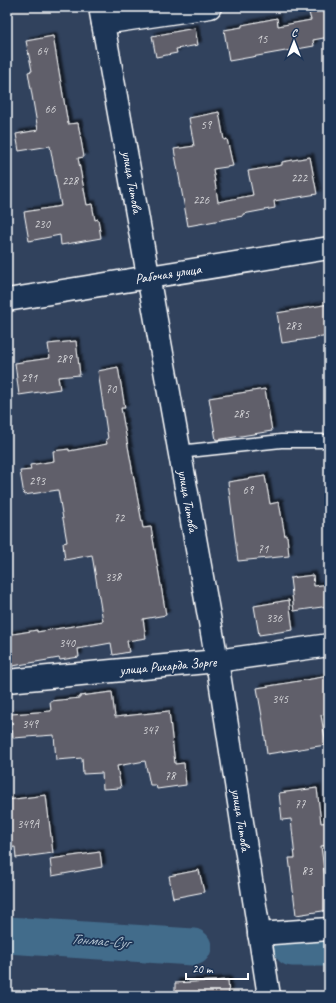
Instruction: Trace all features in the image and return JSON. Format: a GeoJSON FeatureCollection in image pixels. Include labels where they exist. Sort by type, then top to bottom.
{"type":"FeatureCollection","features":[{"type":"Feature","properties":{"kind":"main road"},"geometry":{"type":"LineString","coordinates":[[101,15],[210,7]]}},
{"type":"Feature","properties":{"kind":"main road","name":"улица Титова"},"geometry":{"type":"LineString","coordinates":[[101,15],[217,661],[269,996]]}},
{"type":"Feature","properties":{"kind":"main road","name":"Рабочая улица"},"geometry":{"type":"LineString","coordinates":[[7,300],[329,248]]}},
{"type":"Feature","properties":{"kind":"main road","name":"улица Рихарда Зорге"},"geometry":{"type":"LineString","coordinates":[[7,681],[217,661],[329,645]]}},
{"type":"Feature","properties":{"kind":"main road"},"geometry":{"type":"LineString","coordinates":[[259,934],[329,929]]}},
{"type":"Feature","properties":{"kind":"lane"},"geometry":{"type":"LineString","coordinates":[[179,452],[281,441],[329,441]]}},
{"type":"Feature","properties":{"kind":"building"},"geometry":{"type":"Polygon","coordinates":[[[329,10],[329,37],[313,40],[314,46],[229,61],[224,30],[277,18],[278,26],[311,20],[309,13],[329,10]]]}},
{"type":"Feature","properties":{"kind":"building"},"geometry":{"type":"Polygon","coordinates":[[[195,28],[198,45],[176,49],[177,53],[156,57],[152,36],[195,28]]]}},
{"type":"Feature","properties":{"kind":"building"},"geometry":{"type":"Polygon","coordinates":[[[53,36],[68,124],[78,123],[84,157],[78,158],[87,205],[92,204],[95,220],[98,219],[101,238],[61,245],[60,235],[29,241],[24,212],[61,206],[50,146],[19,151],[16,134],[38,130],[28,72],[32,71],[26,41],[53,36]]]}},
{"type":"Feature","properties":{"kind":"building"},"geometry":{"type":"Polygon","coordinates":[[[219,112],[224,140],[227,139],[233,166],[213,169],[218,202],[253,195],[248,171],[282,165],[282,162],[310,157],[317,194],[274,201],[275,208],[243,214],[243,216],[188,226],[174,149],[194,146],[189,118],[219,112]]]}},
{"type":"Feature","properties":{"kind":"building"},"geometry":{"type":"Polygon","coordinates":[[[329,304],[329,336],[282,343],[277,313],[329,304]]]}},
{"type":"Feature","properties":{"kind":"building"},"geometry":{"type":"Polygon","coordinates":[[[76,341],[80,375],[58,377],[60,389],[19,395],[15,363],[50,358],[48,344],[76,341]]]}},
{"type":"Feature","properties":{"kind":"building"},"geometry":{"type":"Polygon","coordinates":[[[118,367],[125,408],[121,408],[143,528],[151,527],[166,615],[143,619],[146,638],[127,641],[129,652],[113,655],[111,643],[78,649],[79,657],[60,660],[59,658],[7,667],[7,635],[37,630],[37,632],[103,621],[92,555],[65,560],[63,543],[67,542],[58,490],[24,495],[20,471],[31,470],[30,465],[54,461],[53,451],[69,449],[69,451],[107,444],[106,439],[108,439],[98,371],[118,367]]]}},
{"type":"Feature","properties":{"kind":"building"},"geometry":{"type":"Polygon","coordinates":[[[265,389],[272,431],[216,440],[209,398],[265,389]]]}},
{"type":"Feature","properties":{"kind":"building"},"geometry":{"type":"Polygon","coordinates":[[[265,476],[270,504],[279,502],[285,536],[287,536],[289,556],[238,561],[228,482],[265,476]]]}},
{"type":"Feature","properties":{"kind":"building"},"geometry":{"type":"Polygon","coordinates":[[[313,575],[314,586],[329,584],[329,606],[294,611],[290,578],[313,575]]]}},
{"type":"Feature","properties":{"kind":"building"},"geometry":{"type":"Polygon","coordinates":[[[289,600],[293,630],[259,635],[254,606],[289,600]]]}},
{"type":"Feature","properties":{"kind":"building"},"geometry":{"type":"Polygon","coordinates":[[[329,676],[329,713],[321,715],[326,745],[267,754],[257,688],[329,676]]]}},
{"type":"Feature","properties":{"kind":"building"},"geometry":{"type":"Polygon","coordinates":[[[112,692],[115,717],[169,711],[175,764],[184,763],[186,785],[157,789],[156,785],[150,785],[145,761],[117,766],[121,788],[103,789],[102,773],[83,774],[82,758],[56,760],[54,735],[13,738],[11,714],[51,711],[50,701],[80,698],[80,696],[112,692]]]}},
{"type":"Feature","properties":{"kind":"building"},"geometry":{"type":"Polygon","coordinates":[[[317,788],[321,823],[329,822],[329,845],[321,846],[329,910],[296,915],[289,858],[295,858],[291,819],[282,820],[279,793],[317,788]]]}},
{"type":"Feature","properties":{"kind":"building"},"geometry":{"type":"Polygon","coordinates":[[[46,795],[53,853],[16,858],[15,847],[7,848],[7,800],[46,795]]]}},
{"type":"Feature","properties":{"kind":"building"},"geometry":{"type":"Polygon","coordinates":[[[100,852],[102,867],[52,876],[50,859],[100,852]]]}},
{"type":"Feature","properties":{"kind":"building"},"geometry":{"type":"Polygon","coordinates":[[[199,870],[204,892],[173,898],[169,876],[199,870]]]}},
{"type":"Feature","properties":{"kind":"building"},"geometry":{"type":"Polygon","coordinates":[[[228,980],[229,996],[175,996],[175,983],[228,980]]]}},
{"type":"Feature","properties":{"kind":"waterway","name":"Тонмас-Суг"},"geometry":{"type":"LineString","coordinates":[[7,935],[193,947]]}},
{"type":"Feature","properties":{"kind":"waterway","name":"Тонмас-Суг"},"geometry":{"type":"LineString","coordinates":[[292,948],[329,948]]}}]}
